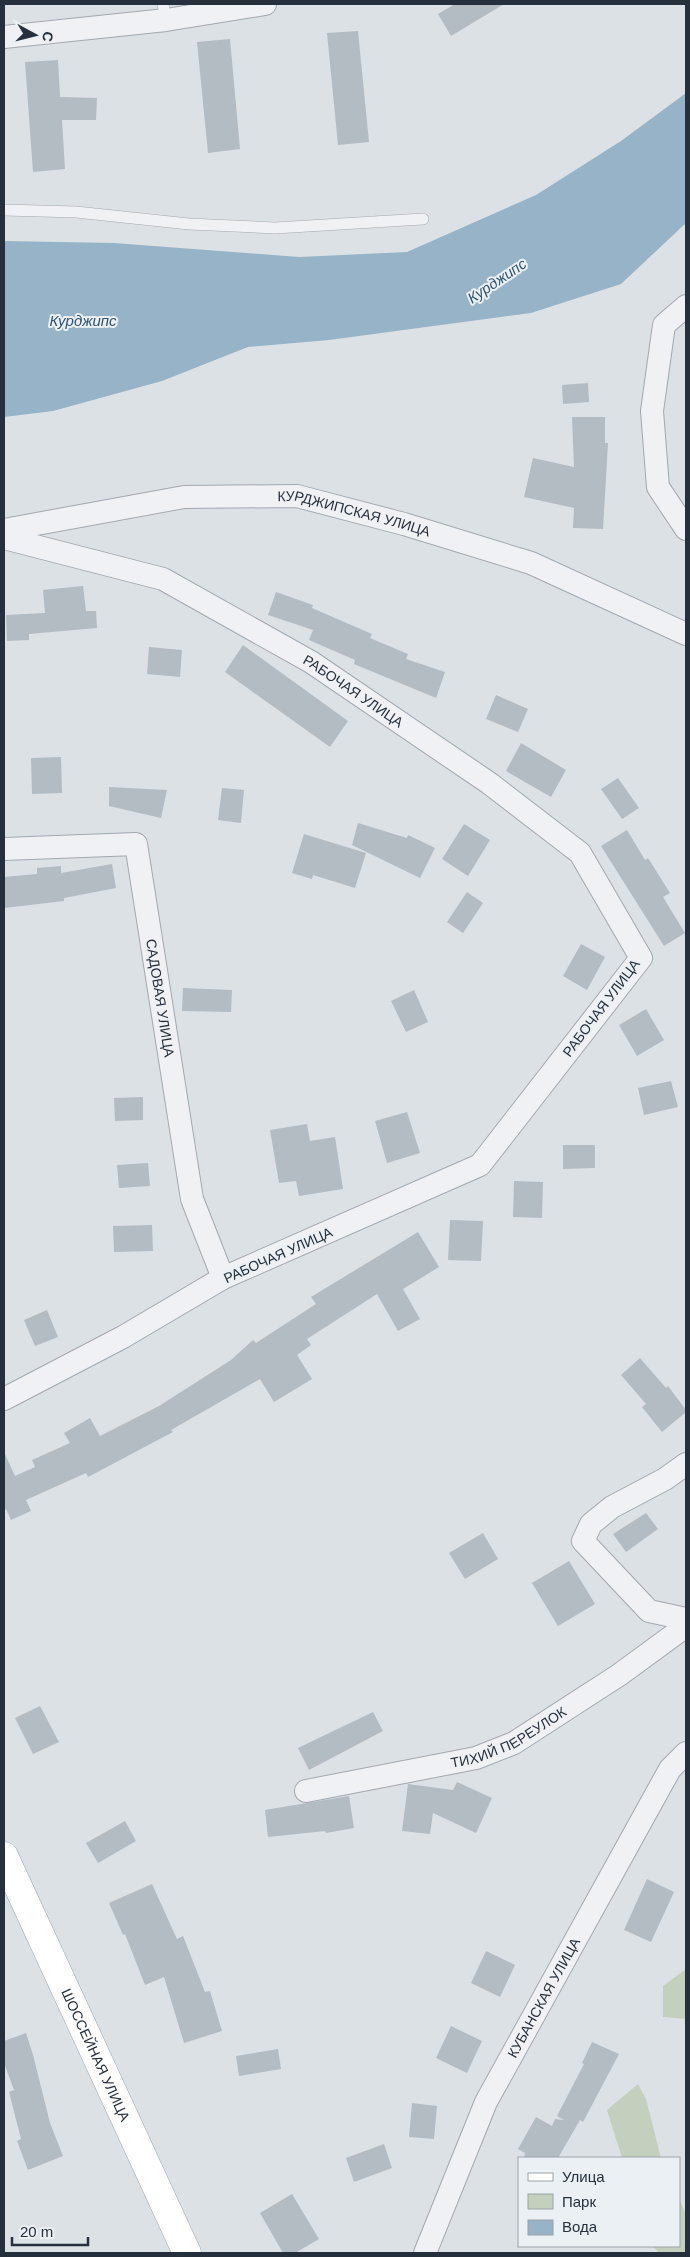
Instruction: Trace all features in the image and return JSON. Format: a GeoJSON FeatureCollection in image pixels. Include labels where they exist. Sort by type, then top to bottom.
{"type":"FeatureCollection","features":[{"type":"Feature","properties":{"kind":"main road","name":"ШОССЕЙНАЯ УЛИЦА"},"geometry":{"type":"LineString","coordinates":[[4,1856],[187,2253]]}},
{"type":"Feature","properties":{"kind":"street"},"geometry":{"type":"LineString","coordinates":[[4,37],[165,12],[265,4]]}},
{"type":"Feature","properties":{"kind":"street"},"geometry":{"type":"LineString","coordinates":[[686,306],[664,325],[652,411],[658,487],[686,529]]}},
{"type":"Feature","properties":{"kind":"street","name":"КУРДЖИПСКАЯ УЛИЦА"},"geometry":{"type":"LineString","coordinates":[[4,530],[184,497],[297,496],[404,524],[531,562],[686,634]]}},
{"type":"Feature","properties":{"kind":"street","name":"РАБОЧАЯ УЛИЦА"},"geometry":{"type":"LineString","coordinates":[[4,538],[163,579],[311,662],[489,783],[580,853],[641,958],[480,1165],[223,1278],[123,1337],[4,1399]]}},
{"type":"Feature","properties":{"kind":"street","name":"САДОВАЯ УЛИЦА"},"geometry":{"type":"LineString","coordinates":[[4,849],[136,844],[192,1199],[223,1278]]}},
{"type":"Feature","properties":{"kind":"street"},"geometry":{"type":"LineString","coordinates":[[686,1464],[665,1480],[612,1507],[591,1524],[583,1541],[649,1612],[686,1619]]}},
{"type":"Feature","properties":{"kind":"street","name":"ТИХИЙ ПЕРЕУЛОК"},"geometry":{"type":"LineString","coordinates":[[306,1791],[476,1758],[514,1743],[619,1675],[686,1626]]}},
{"type":"Feature","properties":{"kind":"street","name":"КУБАНСКАЯ УЛИЦА"},"geometry":{"type":"LineString","coordinates":[[425,2253],[486,2102],[670,1769],[686,1753]]}},
{"type":"Feature","properties":{"kind":"lane"},"geometry":{"type":"LineString","coordinates":[[4,210],[76,212],[189,224],[275,228],[423,218]]}},
{"type":"Feature","properties":{"kind":"green space"},"geometry":{"type":"Polygon","coordinates":[[[686,1969],[686,2019],[663,2017],[663,1986],[686,1969]]]}},
{"type":"Feature","properties":{"kind":"green space"},"geometry":{"type":"Polygon","coordinates":[[[638,2084],[646,2099],[661,2157],[622,2157],[607,2110],[638,2084]]]}},
{"type":"Feature","properties":{"kind":"green space"},"geometry":{"type":"Polygon","coordinates":[[[680,2201],[686,2214],[686,2253],[659,2253],[654,2247],[680,2247],[680,2201]]]}},
{"type":"Feature","properties":{"kind":"water","name":"Курджипс"},"geometry":{"type":"Polygon","coordinates":[[[686,93],[686,223],[621,284],[531,313],[329,340],[248,347],[162,381],[53,411],[4,417],[4,241],[114,243],[299,257],[407,252],[536,195],[621,141],[686,93]]]}},
{"type":"Feature","properties":{"kind":"building"},"geometry":{"type":"Polygon","coordinates":[[[455,4],[504,4],[451,36],[438,14],[455,4]]]}},
{"type":"Feature","properties":{"kind":"building"},"geometry":{"type":"Polygon","coordinates":[[[358,31],[369,142],[338,145],[327,33],[358,31]]]}},
{"type":"Feature","properties":{"kind":"building"},"geometry":{"type":"Polygon","coordinates":[[[230,39],[240,149],[208,153],[197,42],[230,39]]]}},
{"type":"Feature","properties":{"kind":"building"},"geometry":{"type":"Polygon","coordinates":[[[58,60],[60,97],[97,98],[96,120],[62,120],[65,169],[33,172],[25,62],[58,60]]]}},
{"type":"Feature","properties":{"kind":"building"},"geometry":{"type":"Polygon","coordinates":[[[588,383],[589,402],[563,404],[562,385],[588,383]]]}},
{"type":"Feature","properties":{"kind":"building"},"geometry":{"type":"Polygon","coordinates":[[[572,417],[605,417],[605,443],[608,443],[603,529],[573,528],[574,508],[524,497],[533,458],[574,467],[572,417]]]}},
{"type":"Feature","properties":{"kind":"building"},"geometry":{"type":"Polygon","coordinates":[[[83,586],[86,611],[96,611],[97,628],[29,634],[29,640],[7,641],[6,615],[45,613],[43,590],[83,586]]]}},
{"type":"Feature","properties":{"kind":"building"},"geometry":{"type":"Polygon","coordinates":[[[276,592],[313,605],[312,608],[372,634],[370,638],[408,654],[406,659],[445,672],[436,698],[354,664],[355,660],[309,640],[313,630],[268,615],[276,592]]]}},
{"type":"Feature","properties":{"kind":"building"},"geometry":{"type":"Polygon","coordinates":[[[243,645],[348,721],[330,747],[225,672],[243,645]]]}},
{"type":"Feature","properties":{"kind":"building"},"geometry":{"type":"Polygon","coordinates":[[[149,647],[182,650],[180,677],[147,674],[149,647]]]}},
{"type":"Feature","properties":{"kind":"building"},"geometry":{"type":"Polygon","coordinates":[[[496,695],[528,709],[518,732],[486,719],[496,695]]]}},
{"type":"Feature","properties":{"kind":"building"},"geometry":{"type":"Polygon","coordinates":[[[521,743],[566,770],[551,797],[506,771],[521,743]]]}},
{"type":"Feature","properties":{"kind":"building"},"geometry":{"type":"Polygon","coordinates":[[[61,757],[62,793],[32,794],[31,758],[61,757]]]}},
{"type":"Feature","properties":{"kind":"building"},"geometry":{"type":"Polygon","coordinates":[[[618,778],[639,808],[622,819],[601,789],[618,778]]]}},
{"type":"Feature","properties":{"kind":"building"},"geometry":{"type":"Polygon","coordinates":[[[109,787],[167,790],[161,818],[109,806],[109,787]]]}},
{"type":"Feature","properties":{"kind":"building"},"geometry":{"type":"Polygon","coordinates":[[[222,788],[244,790],[241,823],[218,820],[222,788]]]}},
{"type":"Feature","properties":{"kind":"building"},"geometry":{"type":"Polygon","coordinates":[[[358,823],[407,838],[408,835],[435,848],[420,878],[352,845],[358,823]]]}},
{"type":"Feature","properties":{"kind":"building"},"geometry":{"type":"Polygon","coordinates":[[[464,824],[490,840],[468,876],[442,859],[464,824]]]}},
{"type":"Feature","properties":{"kind":"building"},"geometry":{"type":"Polygon","coordinates":[[[627,830],[645,860],[648,858],[670,893],[663,897],[685,933],[664,946],[601,846],[627,830]]]}},
{"type":"Feature","properties":{"kind":"building"},"geometry":{"type":"Polygon","coordinates":[[[304,834],[366,853],[355,888],[313,875],[312,879],[292,873],[304,834]]]}},
{"type":"Feature","properties":{"kind":"building"},"geometry":{"type":"Polygon","coordinates":[[[112,864],[116,888],[64,898],[64,901],[4,908],[4,877],[37,874],[37,868],[61,866],[61,873],[112,864]]]}},
{"type":"Feature","properties":{"kind":"building"},"geometry":{"type":"Polygon","coordinates":[[[467,892],[483,903],[463,933],[447,922],[467,892]]]}},
{"type":"Feature","properties":{"kind":"building"},"geometry":{"type":"Polygon","coordinates":[[[581,944],[605,957],[587,990],[563,976],[581,944]]]}},
{"type":"Feature","properties":{"kind":"building"},"geometry":{"type":"Polygon","coordinates":[[[183,988],[232,990],[231,1012],[182,1011],[183,988]]]}},
{"type":"Feature","properties":{"kind":"building"},"geometry":{"type":"Polygon","coordinates":[[[414,990],[428,1022],[406,1032],[391,1001],[414,990]]]}},
{"type":"Feature","properties":{"kind":"building"},"geometry":{"type":"Polygon","coordinates":[[[646,1009],[664,1040],[637,1056],[619,1025],[646,1009]]]}},
{"type":"Feature","properties":{"kind":"building"},"geometry":{"type":"Polygon","coordinates":[[[671,1081],[678,1107],[644,1115],[638,1088],[671,1081]]]}},
{"type":"Feature","properties":{"kind":"building"},"geometry":{"type":"Polygon","coordinates":[[[143,1097],[143,1120],[115,1121],[114,1098],[143,1097]]]}},
{"type":"Feature","properties":{"kind":"building"},"geometry":{"type":"Polygon","coordinates":[[[407,1112],[420,1153],[387,1163],[375,1121],[407,1112]]]}},
{"type":"Feature","properties":{"kind":"building"},"geometry":{"type":"Polygon","coordinates":[[[307,1124],[310,1141],[335,1137],[343,1189],[299,1196],[296,1181],[279,1183],[270,1130],[307,1124]]]}},
{"type":"Feature","properties":{"kind":"building"},"geometry":{"type":"Polygon","coordinates":[[[563,1145],[595,1145],[595,1168],[563,1169],[563,1145]]]}},
{"type":"Feature","properties":{"kind":"building"},"geometry":{"type":"Polygon","coordinates":[[[148,1163],[150,1186],[119,1188],[117,1165],[148,1163]]]}},
{"type":"Feature","properties":{"kind":"building"},"geometry":{"type":"Polygon","coordinates":[[[514,1181],[543,1182],[542,1218],[513,1217],[514,1181]]]}},
{"type":"Feature","properties":{"kind":"building"},"geometry":{"type":"Polygon","coordinates":[[[450,1220],[483,1221],[481,1261],[448,1260],[450,1220]]]}},
{"type":"Feature","properties":{"kind":"building"},"geometry":{"type":"Polygon","coordinates":[[[152,1225],[153,1251],[114,1252],[113,1226],[152,1225]]]}},
{"type":"Feature","properties":{"kind":"building"},"geometry":{"type":"Polygon","coordinates":[[[418,1232],[439,1267],[403,1289],[420,1319],[398,1331],[377,1294],[307,1339],[311,1345],[297,1355],[312,1379],[274,1402],[260,1379],[171,1430],[173,1432],[88,1477],[86,1473],[26,1500],[31,1511],[11,1520],[6,1509],[4,1510],[4,1452],[15,1476],[35,1467],[32,1460],[70,1443],[64,1433],[90,1418],[100,1436],[159,1406],[231,1360],[253,1340],[256,1343],[316,1304],[311,1297],[418,1232]]]}},
{"type":"Feature","properties":{"kind":"building"},"geometry":{"type":"Polygon","coordinates":[[[47,1310],[58,1337],[35,1346],[24,1320],[47,1310]]]}},
{"type":"Feature","properties":{"kind":"building"},"geometry":{"type":"Polygon","coordinates":[[[640,1358],[666,1388],[668,1386],[686,1410],[662,1432],[642,1407],[646,1404],[621,1375],[640,1358]]]}},
{"type":"Feature","properties":{"kind":"building"},"geometry":{"type":"Polygon","coordinates":[[[646,1513],[658,1529],[626,1552],[613,1534],[646,1513]]]}},
{"type":"Feature","properties":{"kind":"building"},"geometry":{"type":"Polygon","coordinates":[[[483,1533],[498,1559],[465,1579],[449,1553],[483,1533]]]}},
{"type":"Feature","properties":{"kind":"building"},"geometry":{"type":"Polygon","coordinates":[[[569,1561],[595,1604],[558,1626],[532,1583],[569,1561]]]}},
{"type":"Feature","properties":{"kind":"building"},"geometry":{"type":"Polygon","coordinates":[[[40,1706],[59,1742],[33,1754],[15,1718],[40,1706]]]}},
{"type":"Feature","properties":{"kind":"building"},"geometry":{"type":"Polygon","coordinates":[[[373,1712],[383,1731],[309,1770],[298,1748],[373,1712]]]}},
{"type":"Feature","properties":{"kind":"building"},"geometry":{"type":"Polygon","coordinates":[[[457,1782],[492,1798],[476,1833],[433,1813],[430,1834],[402,1831],[408,1784],[453,1790],[457,1782]]]}},
{"type":"Feature","properties":{"kind":"building"},"geometry":{"type":"Polygon","coordinates":[[[349,1796],[354,1828],[326,1833],[325,1831],[268,1837],[265,1810],[349,1796]]]}},
{"type":"Feature","properties":{"kind":"building"},"geometry":{"type":"Polygon","coordinates":[[[125,1821],[136,1841],[98,1863],[86,1843],[125,1821]]]}},
{"type":"Feature","properties":{"kind":"building"},"geometry":{"type":"Polygon","coordinates":[[[647,1879],[674,1892],[651,1942],[624,1930],[647,1879]]]}},
{"type":"Feature","properties":{"kind":"building"},"geometry":{"type":"Polygon","coordinates":[[[152,1884],[177,1939],[183,1936],[205,1992],[210,1991],[222,2031],[184,2043],[164,1977],[145,1985],[125,1934],[123,1935],[109,1903],[152,1884]]]}},
{"type":"Feature","properties":{"kind":"building"},"geometry":{"type":"Polygon","coordinates":[[[486,1951],[515,1965],[500,1997],[471,1983],[486,1951]]]}},
{"type":"Feature","properties":{"kind":"building"},"geometry":{"type":"Polygon","coordinates":[[[451,2026],[482,2041],[467,2073],[436,2058],[451,2026]]]}},
{"type":"Feature","properties":{"kind":"building"},"geometry":{"type":"Polygon","coordinates":[[[26,2033],[50,2123],[63,2156],[28,2170],[17,2141],[21,2139],[9,2092],[14,2090],[4,2063],[4,2041],[26,2033]]]}},
{"type":"Feature","properties":{"kind":"building"},"geometry":{"type":"Polygon","coordinates":[[[592,2042],[619,2054],[583,2122],[580,2120],[559,2157],[524,2157],[525,2153],[518,2149],[536,2117],[552,2126],[555,2119],[564,2120],[557,2116],[584,2064],[582,2063],[592,2042]]]}},
{"type":"Feature","properties":{"kind":"building"},"geometry":{"type":"Polygon","coordinates":[[[278,2049],[281,2069],[239,2076],[236,2056],[278,2049]]]}},
{"type":"Feature","properties":{"kind":"building"},"geometry":{"type":"Polygon","coordinates":[[[412,2103],[437,2106],[434,2139],[409,2137],[412,2103]]]}},
{"type":"Feature","properties":{"kind":"building"},"geometry":{"type":"Polygon","coordinates":[[[384,2144],[392,2168],[354,2182],[346,2158],[384,2144]]]}},
{"type":"Feature","properties":{"kind":"building"},"geometry":{"type":"Polygon","coordinates":[[[292,2194],[319,2239],[295,2253],[283,2253],[260,2213],[292,2194]]]}}]}
